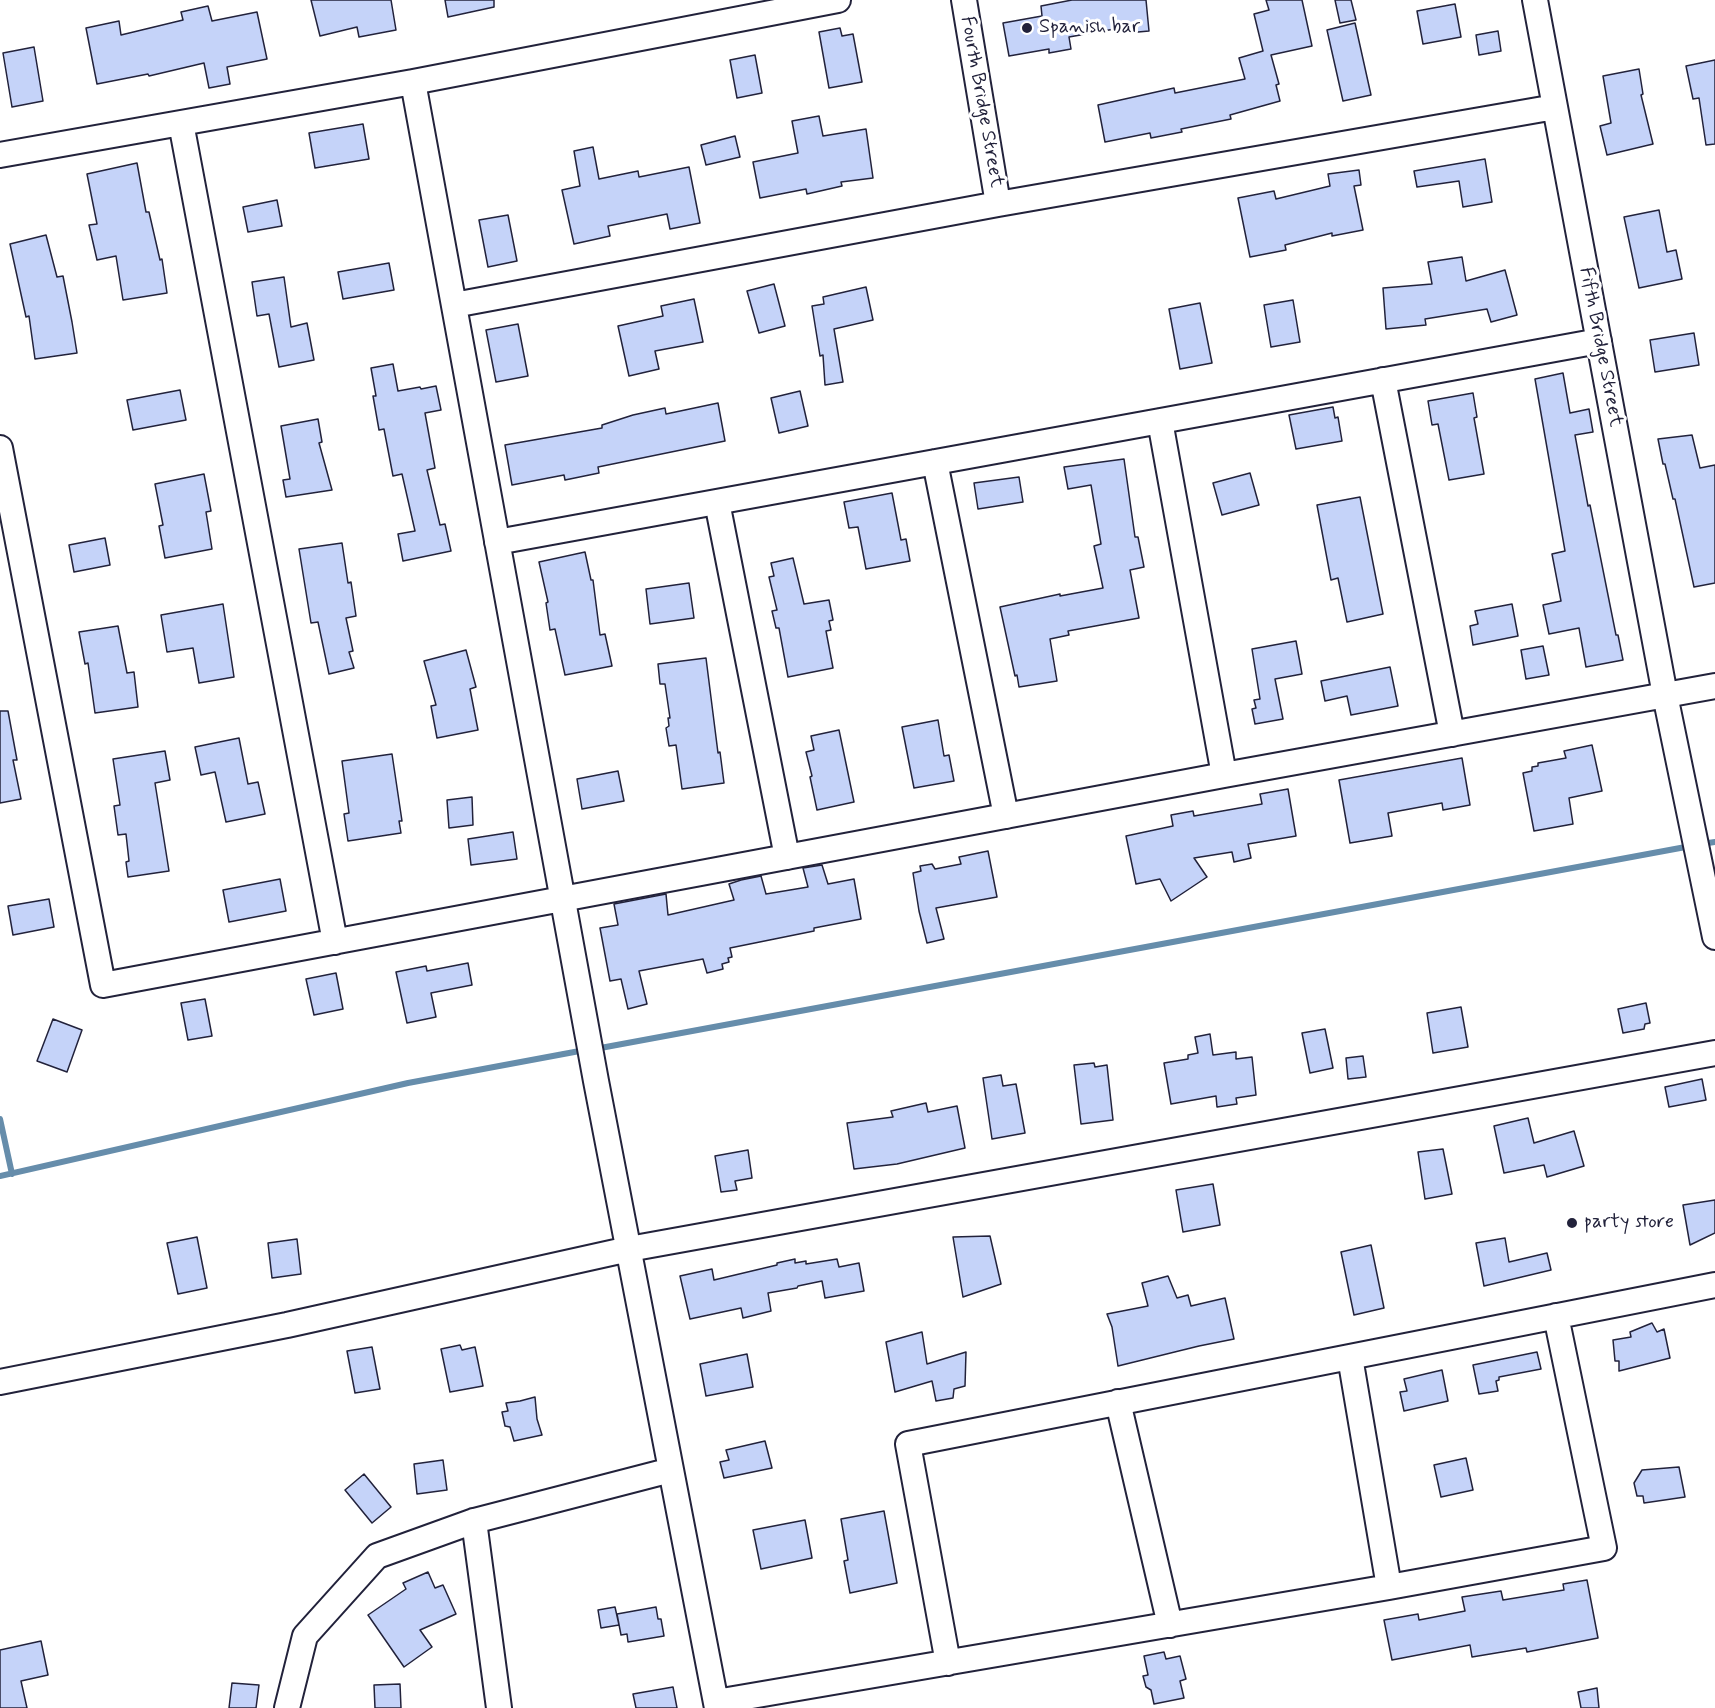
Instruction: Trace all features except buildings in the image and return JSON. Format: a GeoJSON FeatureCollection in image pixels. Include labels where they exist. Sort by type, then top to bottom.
{"type":"FeatureCollection","features":[{"type":"Feature","properties":{"kind":"street"},"geometry":{"type":"LineString","coordinates":[[0,155],[413,82],[838,0]]}},
{"type":"Feature","properties":{"kind":"street","name":"Fourth Bridge Street"},"geometry":{"type":"LineString","coordinates":[[963,0],[998,204]]}},
{"type":"Feature","properties":{"kind":"street","name":"Fifth Bridge Street"},"geometry":{"type":"LineString","coordinates":[[1535,0],[1665,695],[1715,937]]}},
{"type":"Feature","properties":{"kind":"street"},"geometry":{"type":"LineString","coordinates":[[413,82],[563,899],[716,1705],[1604,1548],[1556,1316]]}},
{"type":"Feature","properties":{"kind":"street"},"geometry":{"type":"LineString","coordinates":[[454,305],[998,204],[1555,107]]}},
{"type":"Feature","properties":{"kind":"street"},"geometry":{"type":"LineString","coordinates":[[181,123],[335,942]]}},
{"type":"Feature","properties":{"kind":"street"},"geometry":{"type":"LineString","coordinates":[[497,542],[1599,341]]}},
{"type":"Feature","properties":{"kind":"street"},"geometry":{"type":"LineString","coordinates":[[1383,380],[1452,734]]}},
{"type":"Feature","properties":{"kind":"street"},"geometry":{"type":"LineString","coordinates":[[1160,421],[1224,775]]}},
{"type":"Feature","properties":{"kind":"street"},"geometry":{"type":"LineString","coordinates":[[0,448],[103,986],[1224,775],[1715,686]]}},
{"type":"Feature","properties":{"kind":"street"},"geometry":{"type":"LineString","coordinates":[[935,462],[1006,816]]}},
{"type":"Feature","properties":{"kind":"street"},"geometry":{"type":"LineString","coordinates":[[717,502],[787,857]]}},
{"type":"Feature","properties":{"kind":"street"},"geometry":{"type":"LineString","coordinates":[[0,1382],[286,1325],[629,1249],[1715,1053]]}},
{"type":"Feature","properties":{"kind":"street"},"geometry":{"type":"LineString","coordinates":[[948,1663],[908,1444],[1715,1285]]}},
{"type":"Feature","properties":{"kind":"street"},"geometry":{"type":"LineString","coordinates":[[1350,1357],[1389,1587]]}},
{"type":"Feature","properties":{"kind":"street"},"geometry":{"type":"LineString","coordinates":[[1118,1402],[1170,1625]]}},
{"type":"Feature","properties":{"kind":"street"},"geometry":{"type":"LineString","coordinates":[[287,1708],[305,1636],[377,1557],[474,1521],[671,1470]]}},
{"type":"Feature","properties":{"kind":"street"},"geometry":{"type":"LineString","coordinates":[[474,1521],[499,1708]]}},
{"type":"Feature","properties":{"kind":"waterway"},"geometry":{"type":"LineString","coordinates":[[1701,844],[1715,842]]}},
{"type":"Feature","properties":{"kind":"waterway"},"geometry":{"type":"LineString","coordinates":[[595,1049],[1691,846]]}},
{"type":"Feature","properties":{"kind":"waterway"},"geometry":{"type":"LineString","coordinates":[[0,1176],[408,1083],[585,1050]]}},
{"type":"Feature","properties":{"kind":"waterway"},"geometry":{"type":"LineString","coordinates":[[0,1119],[12,1174]]}},
{"type":"Feature","properties":{"kind":"place","name":"Spanish bar"},"geometry":{"type":"Point","coordinates":[1027,28]}},
{"type":"Feature","properties":{"kind":"place","name":"party store"},"geometry":{"type":"Point","coordinates":[1572,1223]}}]}
